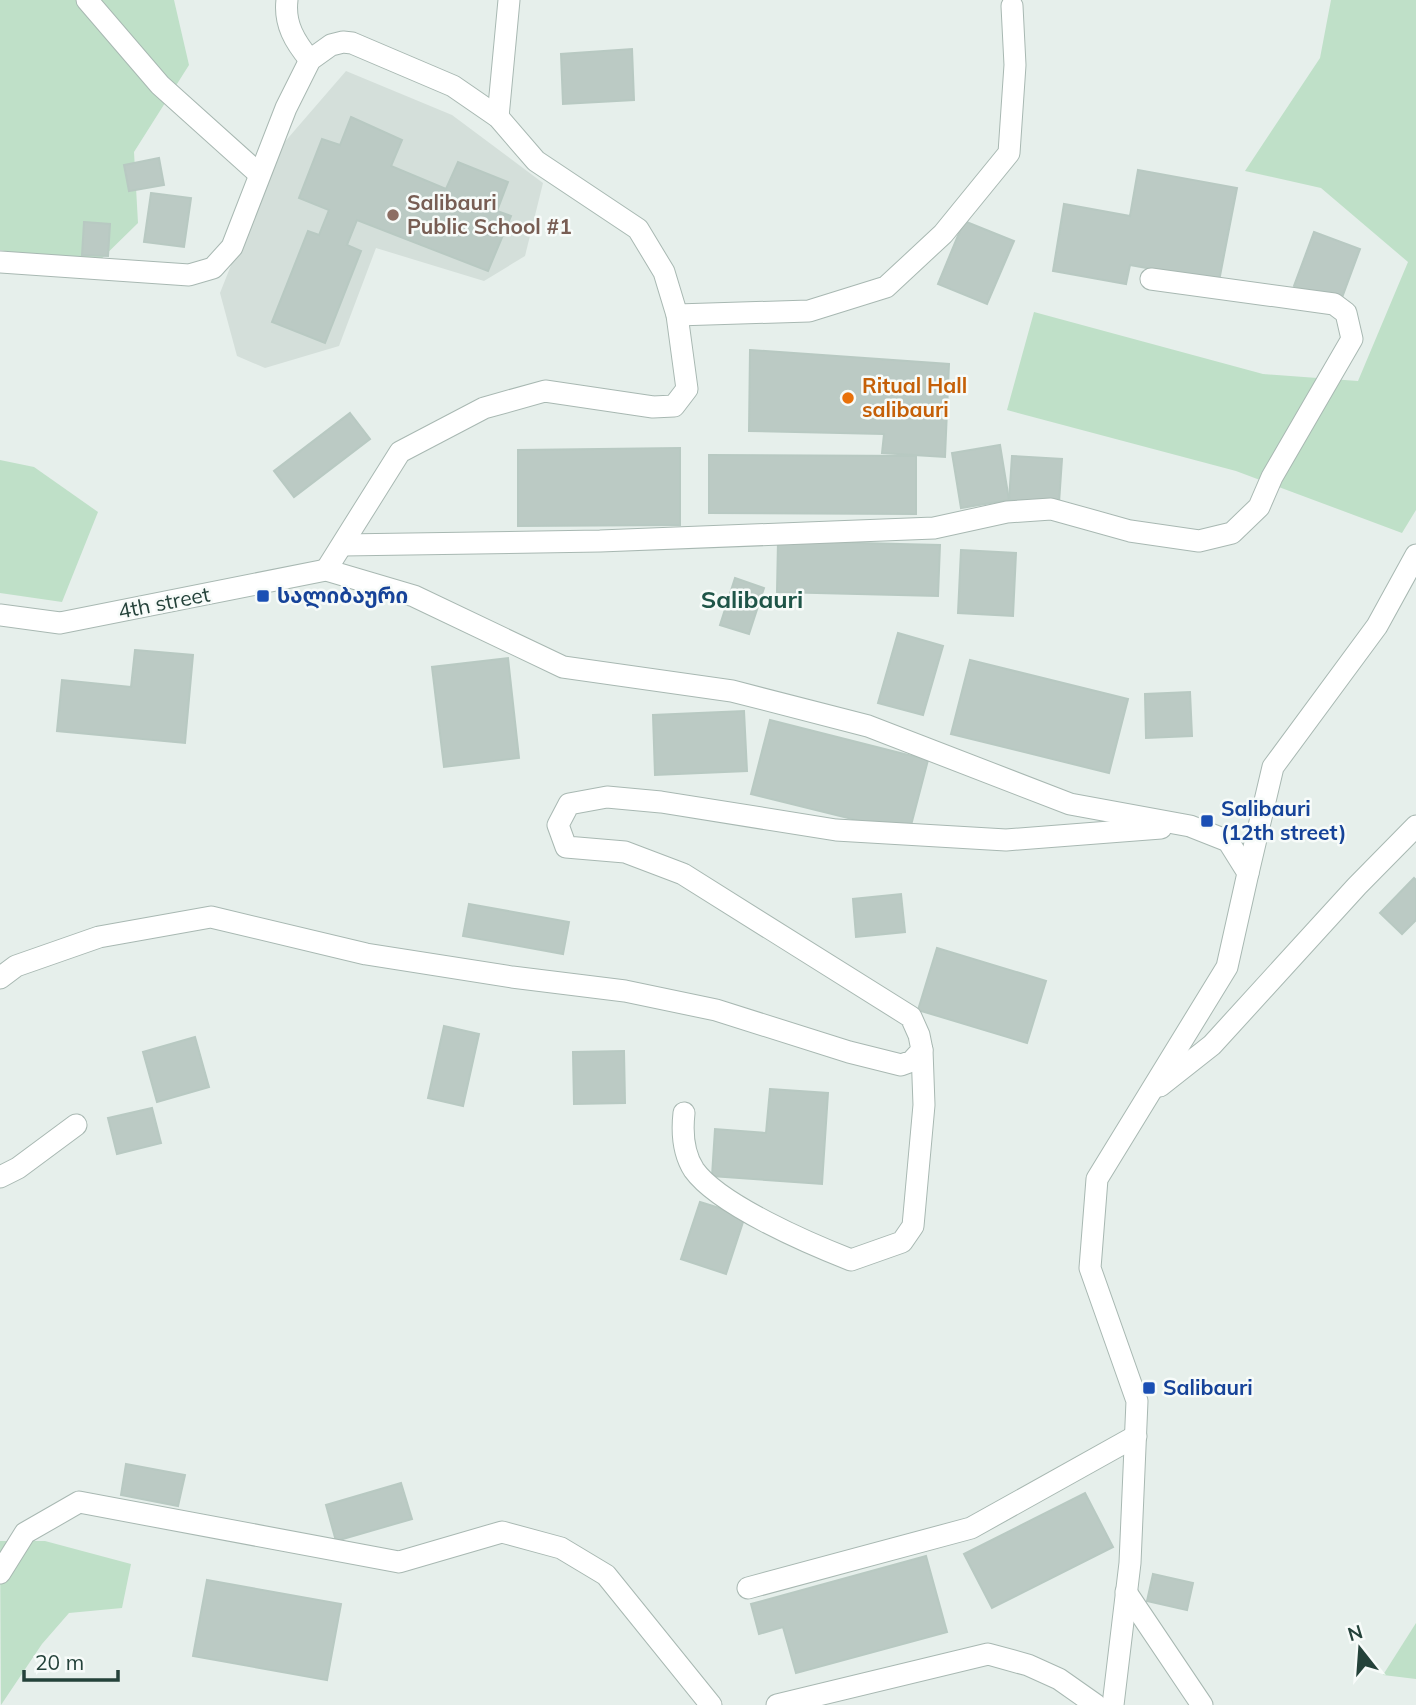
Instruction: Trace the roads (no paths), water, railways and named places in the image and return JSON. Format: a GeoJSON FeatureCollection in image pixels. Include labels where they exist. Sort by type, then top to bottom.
{"type":"FeatureCollection","features":[{"type":"Feature","properties":{"kind":"street"},"geometry":{"type":"LineString","coordinates":[[87,0],[160,85],[259,174]]}},
{"type":"Feature","properties":{"kind":"street"},"geometry":{"type":"LineString","coordinates":[[287,0],[285,12],[295,41],[310,60]]}},
{"type":"Feature","properties":{"kind":"street"},"geometry":{"type":"LineString","coordinates":[[498,117],[509,0]]}},
{"type":"Feature","properties":{"kind":"street"},"geometry":{"type":"LineString","coordinates":[[677,315],[809,311],[886,287],[943,234],[1009,153],[1015,65],[1013,6]]}},
{"type":"Feature","properties":{"kind":"street"},"geometry":{"type":"LineString","coordinates":[[0,261],[189,275],[213,268],[233,247],[286,108],[310,60],[331,45],[352,43],[453,86],[498,117],[536,161],[638,229],[664,272],[677,315],[687,389],[674,406],[653,407],[545,391],[484,408],[400,452],[326,570],[414,596],[563,667],[732,691],[868,726],[1070,804],[1190,826],[1227,841],[1248,873]]}},
{"type":"Feature","properties":{"kind":"street"},"geometry":{"type":"LineString","coordinates":[[343,545],[600,541],[934,528],[1007,512],[1051,509],[1130,530],[1199,541],[1233,533],[1259,507],[1272,477],[1352,339],[1346,313],[1334,304],[1151,279]]}},
{"type":"Feature","properties":{"kind":"street"},"geometry":{"type":"LineString","coordinates":[[1113,1705],[1126,1592],[1137,1401],[1090,1268],[1097,1179],[1227,967],[1273,767],[1377,626],[1416,555]]}},
{"type":"Feature","properties":{"kind":"street","name":"4th street"},"geometry":{"type":"LineString","coordinates":[[0,615],[60,622],[326,570]]}},
{"type":"Feature","properties":{"kind":"street"},"geometry":{"type":"LineString","coordinates":[[684,1113],[682,1135],[694,1169],[723,1198],[815,1245],[852,1260],[902,1242],[913,1226],[924,1105],[922,1050],[911,1017],[683,874],[625,852],[566,847],[558,825],[569,804],[607,797],[661,802],[836,830],[1006,840],[1190,826]]}},
{"type":"Feature","properties":{"kind":"street"},"geometry":{"type":"LineString","coordinates":[[1149,1094],[1212,1045],[1357,886],[1416,827]]}},
{"type":"Feature","properties":{"kind":"street"},"geometry":{"type":"LineString","coordinates":[[0,978],[16,966],[99,937],[211,917],[366,954],[512,977],[625,990],[703,1007],[849,1052],[901,1065],[912,1061],[922,1050]]}},
{"type":"Feature","properties":{"kind":"street"},"geometry":{"type":"LineString","coordinates":[[0,1177],[18,1168],[76,1125]]}},
{"type":"Feature","properties":{"kind":"street"},"geometry":{"type":"LineString","coordinates":[[748,1588],[971,1528],[1136,1436]]}},
{"type":"Feature","properties":{"kind":"street"},"geometry":{"type":"LineString","coordinates":[[0,1573],[25,1533],[79,1502],[399,1563],[502,1532],[561,1548],[606,1575],[711,1705]]}},
{"type":"Feature","properties":{"kind":"street"},"geometry":{"type":"LineString","coordinates":[[1126,1592],[1202,1705]]}},
{"type":"Feature","properties":{"kind":"street"},"geometry":{"type":"LineString","coordinates":[[777,1705],[988,1654],[1028,1665],[1059,1679],[1096,1705]]}},
{"type":"Feature","properties":{"kind":"place","name":"Salibauri Public School #1"},"geometry":{"type":"Point","coordinates":[393,215]}},
{"type":"Feature","properties":{"kind":"place","name":"Ritual Hall salibauri"},"geometry":{"type":"Point","coordinates":[848,398]}},
{"type":"Feature","properties":{"kind":"place","name":"სალიბაური"},"geometry":{"type":"Point","coordinates":[263,596]}},
{"type":"Feature","properties":{"kind":"place","name":"Salibauri (12th street)"},"geometry":{"type":"Point","coordinates":[1207,821]}},
{"type":"Feature","properties":{"kind":"place","name":"Salibauri"},"geometry":{"type":"Point","coordinates":[1149,1388]}},
{"type":"Feature","properties":{"kind":"district","name":"Salibauri"},"geometry":{"type":"Point","coordinates":[752,600]}}]}
